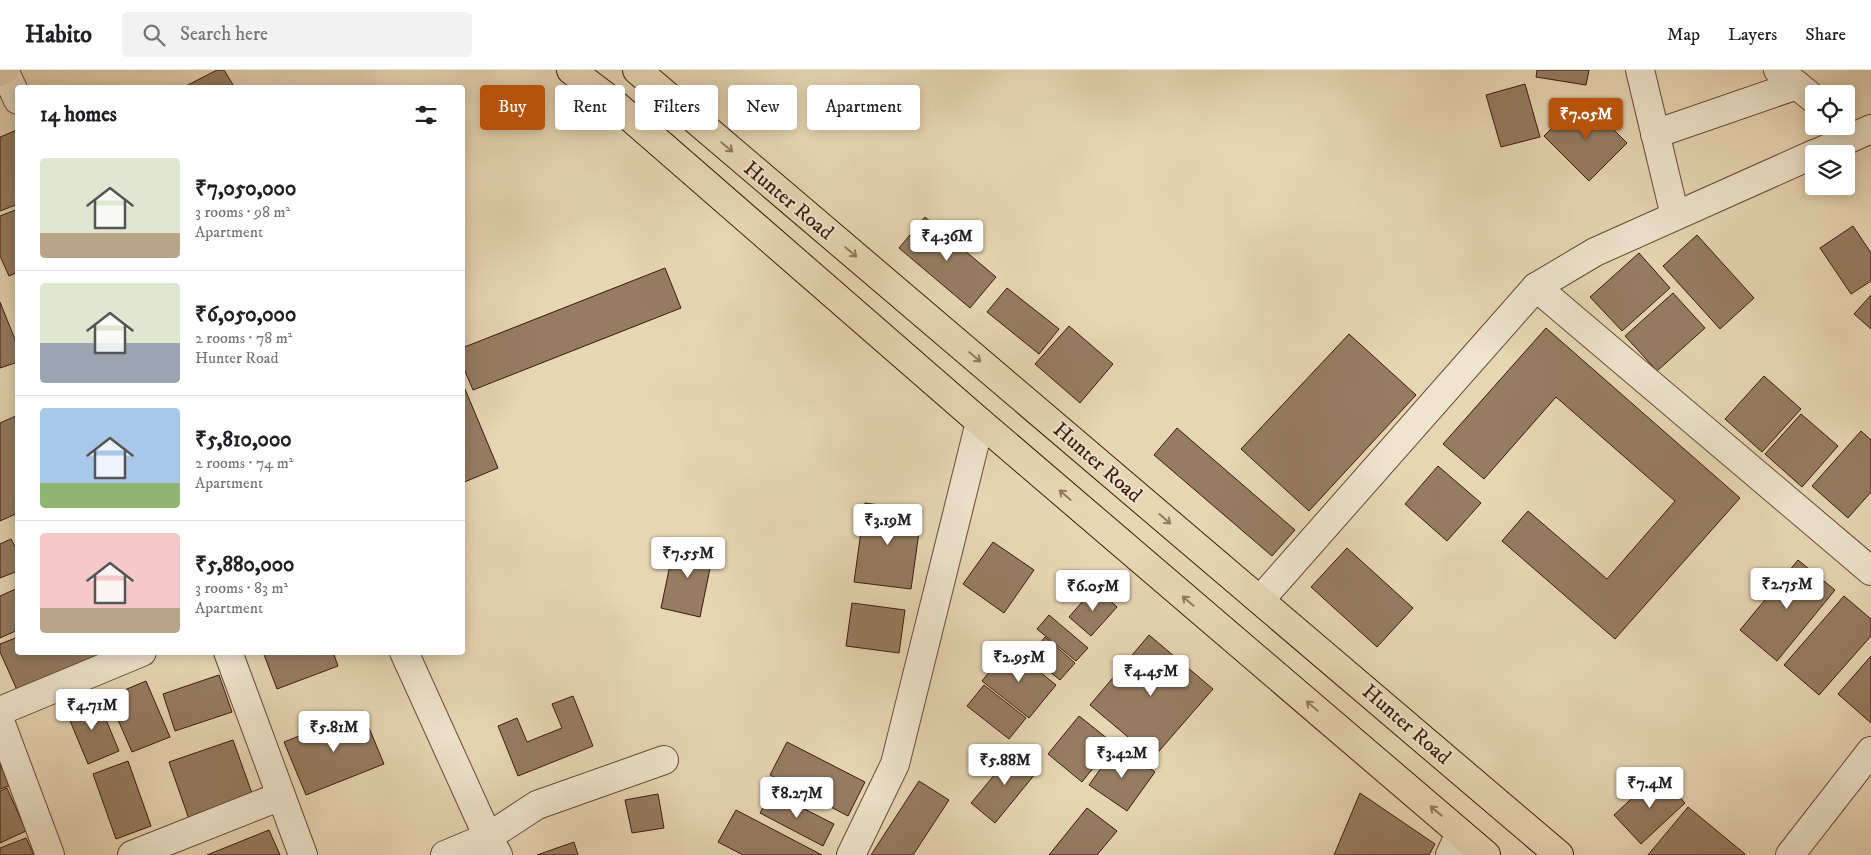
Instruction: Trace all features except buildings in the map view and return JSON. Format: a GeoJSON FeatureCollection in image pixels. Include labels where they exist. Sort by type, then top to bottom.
{"type":"FeatureCollection","features":[{"type":"Feature","properties":{"kind":"main road"},"geometry":{"type":"LineString","coordinates":[[0,72],[4,70]]}},
{"type":"Feature","properties":{"kind":"main road","name":"Hunter Road"},"geometry":{"type":"LineString","coordinates":[[571,70],[609,99],[980,422],[1455,844],[1486,855]]}},
{"type":"Feature","properties":{"kind":"main road","name":"Hunter Road"},"geometry":{"type":"LineString","coordinates":[[637,70],[1559,855]]}},
{"type":"Feature","properties":{"kind":"street"},"geometry":{"type":"LineString","coordinates":[[4,70],[15,94]]}},
{"type":"Feature","properties":{"kind":"street"},"geometry":{"type":"LineString","coordinates":[[1640,70],[1676,216]]}},
{"type":"Feature","properties":{"kind":"street"},"geometry":{"type":"LineString","coordinates":[[1655,134],[1796,85]]}},
{"type":"Feature","properties":{"kind":"street"},"geometry":{"type":"LineString","coordinates":[[1830,145],[1857,130]]}},
{"type":"Feature","properties":{"kind":"street"},"geometry":{"type":"LineString","coordinates":[[1260,600],[1536,287],[1595,252],[1805,158]]}},
{"type":"Feature","properties":{"kind":"street"},"geometry":{"type":"LineString","coordinates":[[1536,287],[1871,570]]}},
{"type":"Feature","properties":{"kind":"street"},"geometry":{"type":"LineString","coordinates":[[851,855],[895,764],[980,422]]}},
{"type":"Feature","properties":{"kind":"street"},"geometry":{"type":"LineString","coordinates":[[0,710],[135,655]]}},
{"type":"Feature","properties":{"kind":"street"},"geometry":{"type":"LineString","coordinates":[[229,655],[303,855]]}},
{"type":"Feature","properties":{"kind":"street"},"geometry":{"type":"LineString","coordinates":[[405,655],[493,846]]}},
{"type":"Feature","properties":{"kind":"street"},"geometry":{"type":"LineString","coordinates":[[0,721],[50,855]]}},
{"type":"Feature","properties":{"kind":"street"},"geometry":{"type":"LineString","coordinates":[[1790,855],[1871,751]]}},
{"type":"Feature","properties":{"kind":"street"},"geometry":{"type":"LineString","coordinates":[[445,855],[493,846],[538,805],[664,760]]}},
{"type":"Feature","properties":{"kind":"street"},"geometry":{"type":"LineString","coordinates":[[132,855],[281,796]]}}]}
